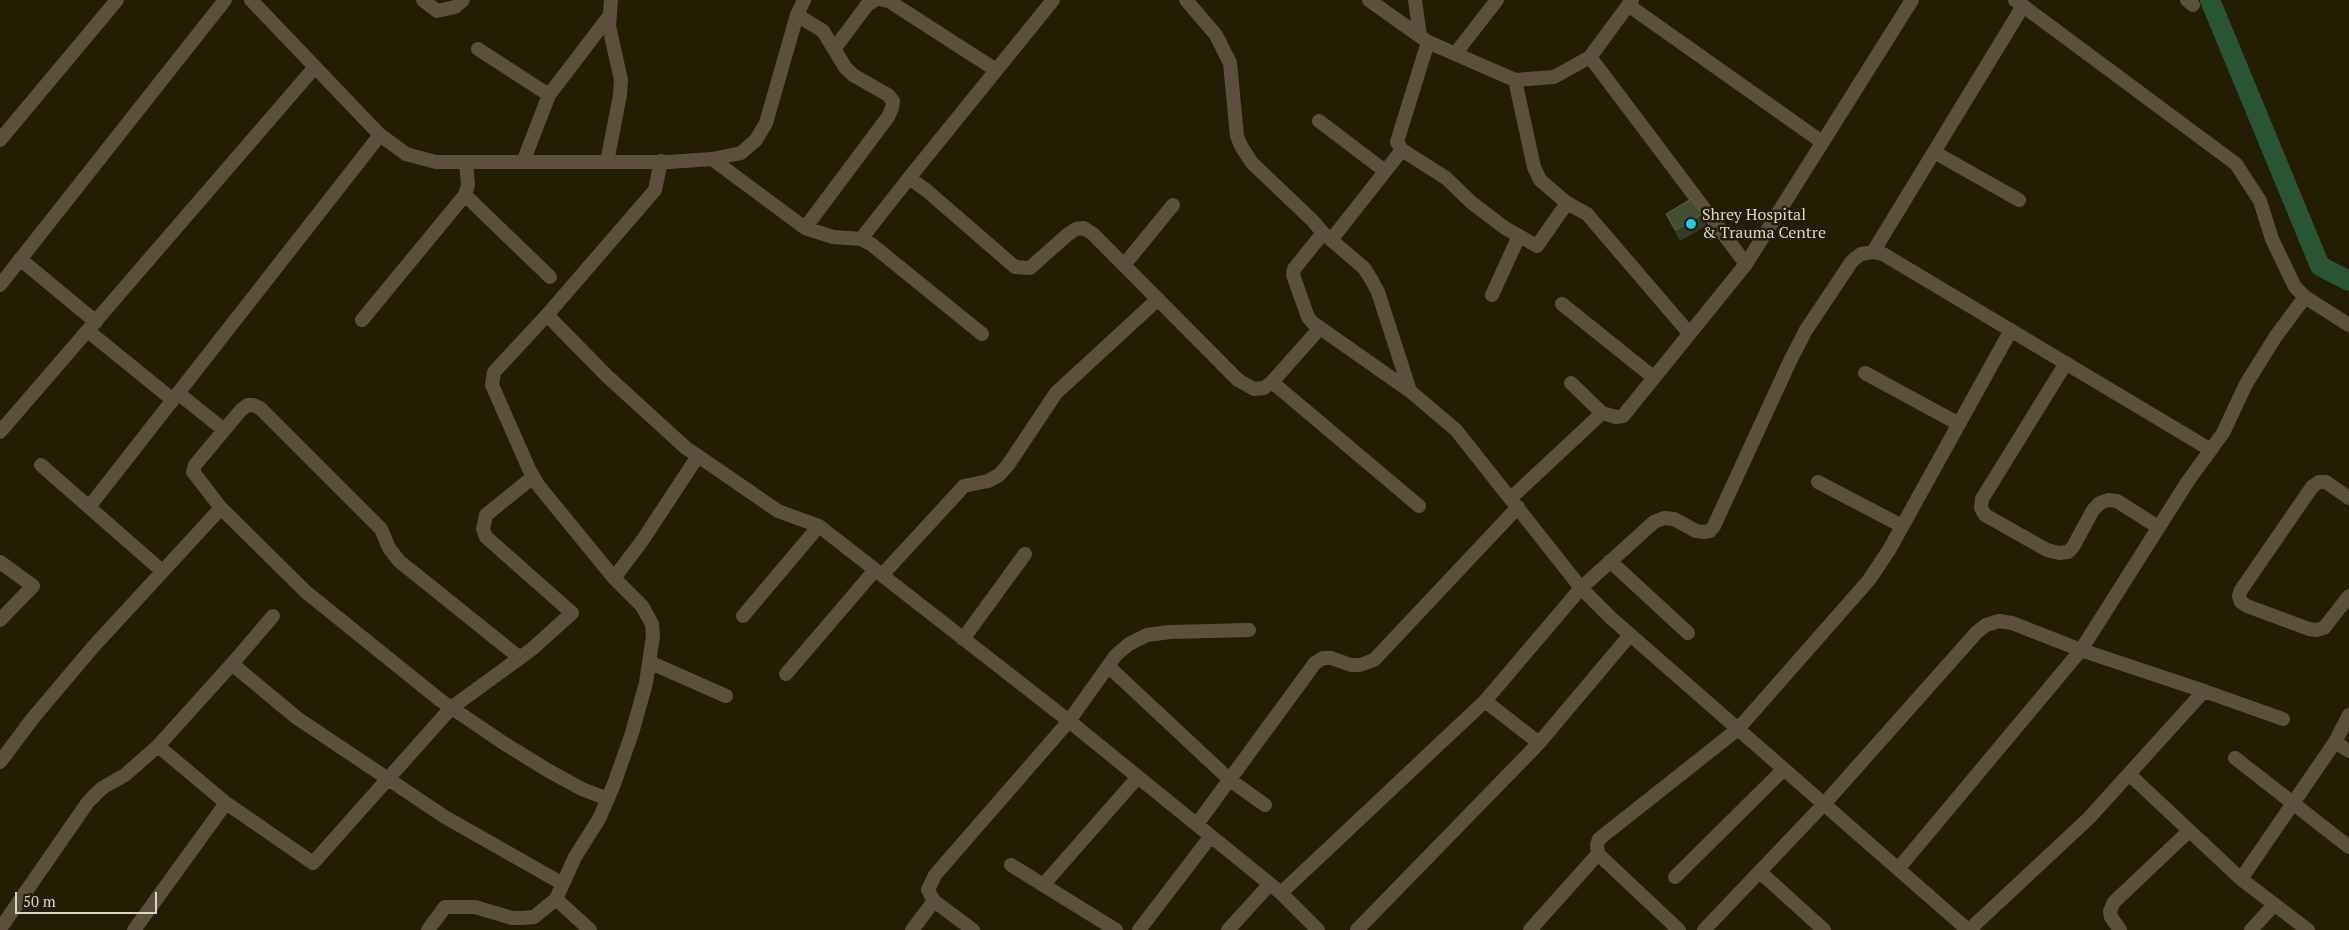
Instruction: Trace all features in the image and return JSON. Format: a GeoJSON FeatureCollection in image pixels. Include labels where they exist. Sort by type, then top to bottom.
{"type":"FeatureCollection","features":[{"type":"Feature","properties":{"kind":"street"},"geometry":{"type":"LineString","coordinates":[[0,140],[117,0]]}},
{"type":"Feature","properties":{"kind":"street"},"geometry":{"type":"LineString","coordinates":[[0,285],[225,0]]}},
{"type":"Feature","properties":{"kind":"street"},"geometry":{"type":"LineString","coordinates":[[251,0],[380,135],[406,154],[436,162],[661,162],[712,159],[741,153],[756,140],[766,123],[797,15],[804,0]]}},
{"type":"Feature","properties":{"kind":"street"},"geometry":{"type":"LineString","coordinates":[[423,0],[437,11],[454,7],[463,0]]}},
{"type":"Feature","properties":{"kind":"street"},"geometry":{"type":"LineString","coordinates":[[607,162],[621,80],[611,40],[611,0]]}},
{"type":"Feature","properties":{"kind":"street"},"geometry":{"type":"LineString","coordinates":[[834,48],[867,5],[875,0]]}},
{"type":"Feature","properties":{"kind":"street"},"geometry":{"type":"LineString","coordinates":[[883,0],[996,70]]}},
{"type":"Feature","properties":{"kind":"street"},"geometry":{"type":"LineString","coordinates":[[861,239],[1052,0]]}},
{"type":"Feature","properties":{"kind":"street"},"geometry":{"type":"LineString","coordinates":[[1186,0],[1216,35],[1230,62],[1237,136],[1241,146],[1252,163],[1313,220],[1327,236],[1364,268],[1378,292],[1410,391]]}},
{"type":"Feature","properties":{"kind":"street"},"geometry":{"type":"LineString","coordinates":[[1370,0],[1424,39],[1515,80],[1554,77],[1590,57],[1630,2],[1822,142]]}},
{"type":"Feature","properties":{"kind":"street"},"geometry":{"type":"LineString","coordinates":[[1415,0],[1424,39],[1396,142],[1402,150],[1446,178],[1472,203],[1519,236],[1537,246],[1567,203]]}},
{"type":"Feature","properties":{"kind":"street"},"geometry":{"type":"LineString","coordinates":[[1455,54],[1497,0]]}},
{"type":"Feature","properties":{"kind":"street"},"geometry":{"type":"LineString","coordinates":[[1571,383],[1602,413],[1616,418],[1623,416],[1688,332],[1746,264],[1912,0]]}},
{"type":"Feature","properties":{"kind":"street"},"geometry":{"type":"LineString","coordinates":[[1873,252],[1934,152],[2019,3],[2236,164],[2260,201],[2272,239],[2294,287],[2305,297],[2349,325]]}},
{"type":"Feature","properties":{"kind":"street"},"geometry":{"type":"LineString","coordinates":[[523,162],[549,96],[610,14]]}},
{"type":"Feature","properties":{"kind":"street"},"geometry":{"type":"LineString","coordinates":[[797,15],[823,31],[845,67],[853,75],[888,95],[893,101],[892,108],[805,228]]}},
{"type":"Feature","properties":{"kind":"street"},"geometry":{"type":"LineString","coordinates":[[478,49],[549,96]]}},
{"type":"Feature","properties":{"kind":"street"},"geometry":{"type":"LineString","coordinates":[[1590,57],[1746,264]]}},
{"type":"Feature","properties":{"kind":"street"},"geometry":{"type":"LineString","coordinates":[[0,432],[316,67]]}},
{"type":"Feature","properties":{"kind":"street"},"geometry":{"type":"LineString","coordinates":[[1515,80],[1534,167],[1540,180],[1567,203],[1587,214],[1688,332]]}},
{"type":"Feature","properties":{"kind":"street"},"geometry":{"type":"LineString","coordinates":[[1319,121],[1385,172]]}},
{"type":"Feature","properties":{"kind":"street"},"geometry":{"type":"LineString","coordinates":[[88,507],[380,135]]}},
{"type":"Feature","properties":{"kind":"street"},"geometry":{"type":"LineString","coordinates":[[1402,150],[1385,172],[1327,236],[1297,263],[1293,275],[1308,318],[1410,391],[1456,430],[1581,588],[1630,635],[1969,930],[2089,818],[2130,776],[2204,691]]}},
{"type":"Feature","properties":{"kind":"street"},"geometry":{"type":"LineString","coordinates":[[1934,152],[2019,200]]}},
{"type":"Feature","properties":{"kind":"street"},"geometry":{"type":"LineString","coordinates":[[712,159],[805,228],[833,237],[861,239],[871,244],[982,334]]}},
{"type":"Feature","properties":{"kind":"street"},"geometry":{"type":"LineString","coordinates":[[362,320],[465,195],[468,185],[466,162]]}},
{"type":"Feature","properties":{"kind":"street"},"geometry":{"type":"LineString","coordinates":[[428,930],[445,907],[475,907],[512,918],[523,918],[534,916],[556,899],[608,799],[634,724],[646,683],[653,636],[652,624],[642,606],[614,578],[533,477],[495,396],[492,384],[494,372],[547,315],[655,190],[661,162]]}},
{"type":"Feature","properties":{"kind":"street"},"geometry":{"type":"LineString","coordinates":[[909,178],[926,190],[1015,267],[1030,268],[1067,234],[1076,229],[1084,228],[1093,234],[1238,380],[1254,389],[1264,388],[1272,382],[1320,328]]}},
{"type":"Feature","properties":{"kind":"street"},"geometry":{"type":"LineString","coordinates":[[465,195],[550,277]]}},
{"type":"Feature","properties":{"kind":"street"},"geometry":{"type":"LineString","coordinates":[[1124,265],[1173,205]]}},
{"type":"Feature","properties":{"kind":"street"},"geometry":{"type":"LineString","coordinates":[[1492,295],[1519,236]]}},
{"type":"Feature","properties":{"kind":"street"},"geometry":{"type":"LineString","coordinates":[[1281,893],[1485,701],[1581,588],[1654,522],[1664,518],[1674,519],[1696,531],[1710,531],[1806,330],[1852,261],[1862,254],[1873,252],[1883,254],[2211,450]]}},
{"type":"Feature","properties":{"kind":"street"},"geometry":{"type":"LineString","coordinates":[[20,260],[92,326],[176,396],[224,430]]}},
{"type":"Feature","properties":{"kind":"street"},"geometry":{"type":"LineString","coordinates":[[1898,869],[2081,650],[2188,481],[2224,433],[2246,384],[2276,336],[2305,297]]}},
{"type":"Feature","properties":{"kind":"street"},"geometry":{"type":"LineString","coordinates":[[786,674],[878,572],[954,495],[964,486],[988,481],[999,475],[1008,465],[1056,393],[1158,299]]}},
{"type":"Feature","properties":{"kind":"street"},"geometry":{"type":"LineString","coordinates":[[1562,304],[1653,378]]}},
{"type":"Feature","properties":{"kind":"street"},"geometry":{"type":"LineString","coordinates":[[547,315],[607,376],[686,448],[778,511],[819,526],[1069,721],[1197,824],[1281,893],[1318,930]]}},
{"type":"Feature","properties":{"kind":"street"},"geometry":{"type":"LineString","coordinates":[[1678,930],[1598,854],[1597,846],[1599,840],[1738,728],[1869,580],[1902,526],[2010,330]]}},
{"type":"Feature","properties":{"kind":"street"},"geometry":{"type":"LineString","coordinates":[[2066,363],[1982,499],[1981,508],[1985,515],[2048,550],[2059,553],[2068,552],[2074,547],[2094,510],[2100,503],[2108,500],[2117,502],[2158,528]]}},
{"type":"Feature","properties":{"kind":"street"},"geometry":{"type":"LineString","coordinates":[[1865,373],[1959,424]]}},
{"type":"Feature","properties":{"kind":"street"},"geometry":{"type":"LineString","coordinates":[[1272,382],[1419,506]]}},
{"type":"Feature","properties":{"kind":"street"},"geometry":{"type":"LineString","coordinates":[[520,658],[399,561],[389,548],[381,529],[260,408],[248,406],[241,410],[198,459],[194,472],[221,508],[306,592],[451,708],[549,771],[582,789],[608,799]]}},
{"type":"Feature","properties":{"kind":"street"},"geometry":{"type":"LineString","coordinates":[[1197,824],[1315,663],[1323,658],[1360,665],[1374,660],[1514,502],[1602,413]]}},
{"type":"Feature","properties":{"kind":"street"},"geometry":{"type":"LineString","coordinates":[[614,578],[642,541],[698,456]]}},
{"type":"Feature","properties":{"kind":"street"},"geometry":{"type":"LineString","coordinates":[[40,465],[162,570]]}},
{"type":"Feature","properties":{"kind":"street"},"geometry":{"type":"LineString","coordinates":[[158,746],[226,803],[313,863],[451,708],[520,658],[572,613],[486,538],[483,529],[486,514],[533,477]]}},
{"type":"Feature","properties":{"kind":"street"},"geometry":{"type":"LineString","coordinates":[[1818,482],[1902,526]]}},
{"type":"Feature","properties":{"kind":"street"},"geometry":{"type":"LineString","coordinates":[[2349,498],[2326,482],[2319,482],[2312,487],[2239,596],[2241,602],[2247,606],[2316,630],[2324,628],[2330,622],[2349,596]]}},
{"type":"Feature","properties":{"kind":"street"},"geometry":{"type":"LineString","coordinates":[[0,762],[33,718],[162,570],[221,508]]}},
{"type":"Feature","properties":{"kind":"street"},"geometry":{"type":"LineString","coordinates":[[742,616],[819,526]]}},
{"type":"Feature","properties":{"kind":"street"},"geometry":{"type":"LineString","coordinates":[[963,639],[1025,554]]}},
{"type":"Feature","properties":{"kind":"street"},"geometry":{"type":"LineString","coordinates":[[1610,561],[1688,633]]}},
{"type":"Feature","properties":{"kind":"street"},"geometry":{"type":"LineString","coordinates":[[0,562],[33,586],[0,620]]}},
{"type":"Feature","properties":{"kind":"street"},"geometry":{"type":"LineString","coordinates":[[0,928],[88,802],[102,788],[125,775],[158,746],[273,616]]}},
{"type":"Feature","properties":{"kind":"street"},"geometry":{"type":"LineString","coordinates":[[1704,930],[1824,804],[1986,624],[2012,622],[2081,650],[2283,719]]}},
{"type":"Feature","properties":{"kind":"street"},"geometry":{"type":"LineString","coordinates":[[973,930],[934,901],[928,890],[935,875],[1069,721],[1108,666],[1129,644],[1147,635],[1249,630]]}},
{"type":"Feature","properties":{"kind":"street"},"geometry":{"type":"LineString","coordinates":[[1357,930],[1539,743],[1630,635]]}},
{"type":"Feature","properties":{"kind":"street"},"geometry":{"type":"LineString","coordinates":[[649,662],[726,696]]}},
{"type":"Feature","properties":{"kind":"street"},"geometry":{"type":"LineString","coordinates":[[232,664],[297,718],[446,816],[563,884]]}},
{"type":"Feature","properties":{"kind":"street"},"geometry":{"type":"LineString","coordinates":[[1108,666],[1230,780],[1265,805]]}},
{"type":"Feature","properties":{"kind":"street"},"geometry":{"type":"LineString","coordinates":[[1485,701],[1539,743]]}},
{"type":"Feature","properties":{"kind":"street"},"geometry":{"type":"LineString","coordinates":[[2241,879],[2335,742],[2349,715]]}},
{"type":"Feature","properties":{"kind":"street"},"geometry":{"type":"LineString","coordinates":[[2335,742],[2349,751]]}},
{"type":"Feature","properties":{"kind":"street"},"geometry":{"type":"LineString","coordinates":[[2235,758],[2349,847]]}},
{"type":"Feature","properties":{"kind":"street"},"geometry":{"type":"LineString","coordinates":[[1675,877],[1784,769]]}},
{"type":"Feature","properties":{"kind":"street"},"geometry":{"type":"LineString","coordinates":[[2130,776],[2241,879],[2308,930]]}},
{"type":"Feature","properties":{"kind":"street"},"geometry":{"type":"LineString","coordinates":[[1044,884],[1138,777]]}},
{"type":"Feature","properties":{"kind":"street"},"geometry":{"type":"LineString","coordinates":[[134,930],[226,803]]}},
{"type":"Feature","properties":{"kind":"street"},"geometry":{"type":"LineString","coordinates":[[2120,930],[2110,917],[2110,911],[2114,902],[2189,831]]}},
{"type":"Feature","properties":{"kind":"street"},"geometry":{"type":"LineString","coordinates":[[1139,930],[1210,836]]}},
{"type":"Feature","properties":{"kind":"street"},"geometry":{"type":"LineString","coordinates":[[1530,930],[1598,854]]}},
{"type":"Feature","properties":{"kind":"street"},"geometry":{"type":"LineString","coordinates":[[1011,865],[1116,930]]}},
{"type":"Feature","properties":{"kind":"street"},"geometry":{"type":"LineString","coordinates":[[1760,872],[1824,930]]}},
{"type":"Feature","properties":{"kind":"street"},"geometry":{"type":"LineString","coordinates":[[1228,930],[1270,884]]}},
{"type":"Feature","properties":{"kind":"street"},"geometry":{"type":"LineString","coordinates":[[556,899],[590,930]]}},
{"type":"Feature","properties":{"kind":"street"},"geometry":{"type":"LineString","coordinates":[[912,930],[934,901]]}},
{"type":"Feature","properties":{"kind":"street"},"geometry":{"type":"LineString","coordinates":[[2251,930],[2274,905]]}},
{"type":"Feature","properties":{"kind":"building"},"geometry":{"type":"Polygon","coordinates":[[[1691,199],[1702,214],[1676,230],[1666,214],[1691,199]]]}},
{"type":"Feature","properties":{"kind":"waterway"},"geometry":{"type":"LineString","coordinates":[[2210,0],[2320,266],[2349,281]]}},
{"type":"Feature","properties":{"kind":"place","name":"Shrey Hospital & Trauma Centre"},"geometry":{"type":"Point","coordinates":[1691,224]}}]}
